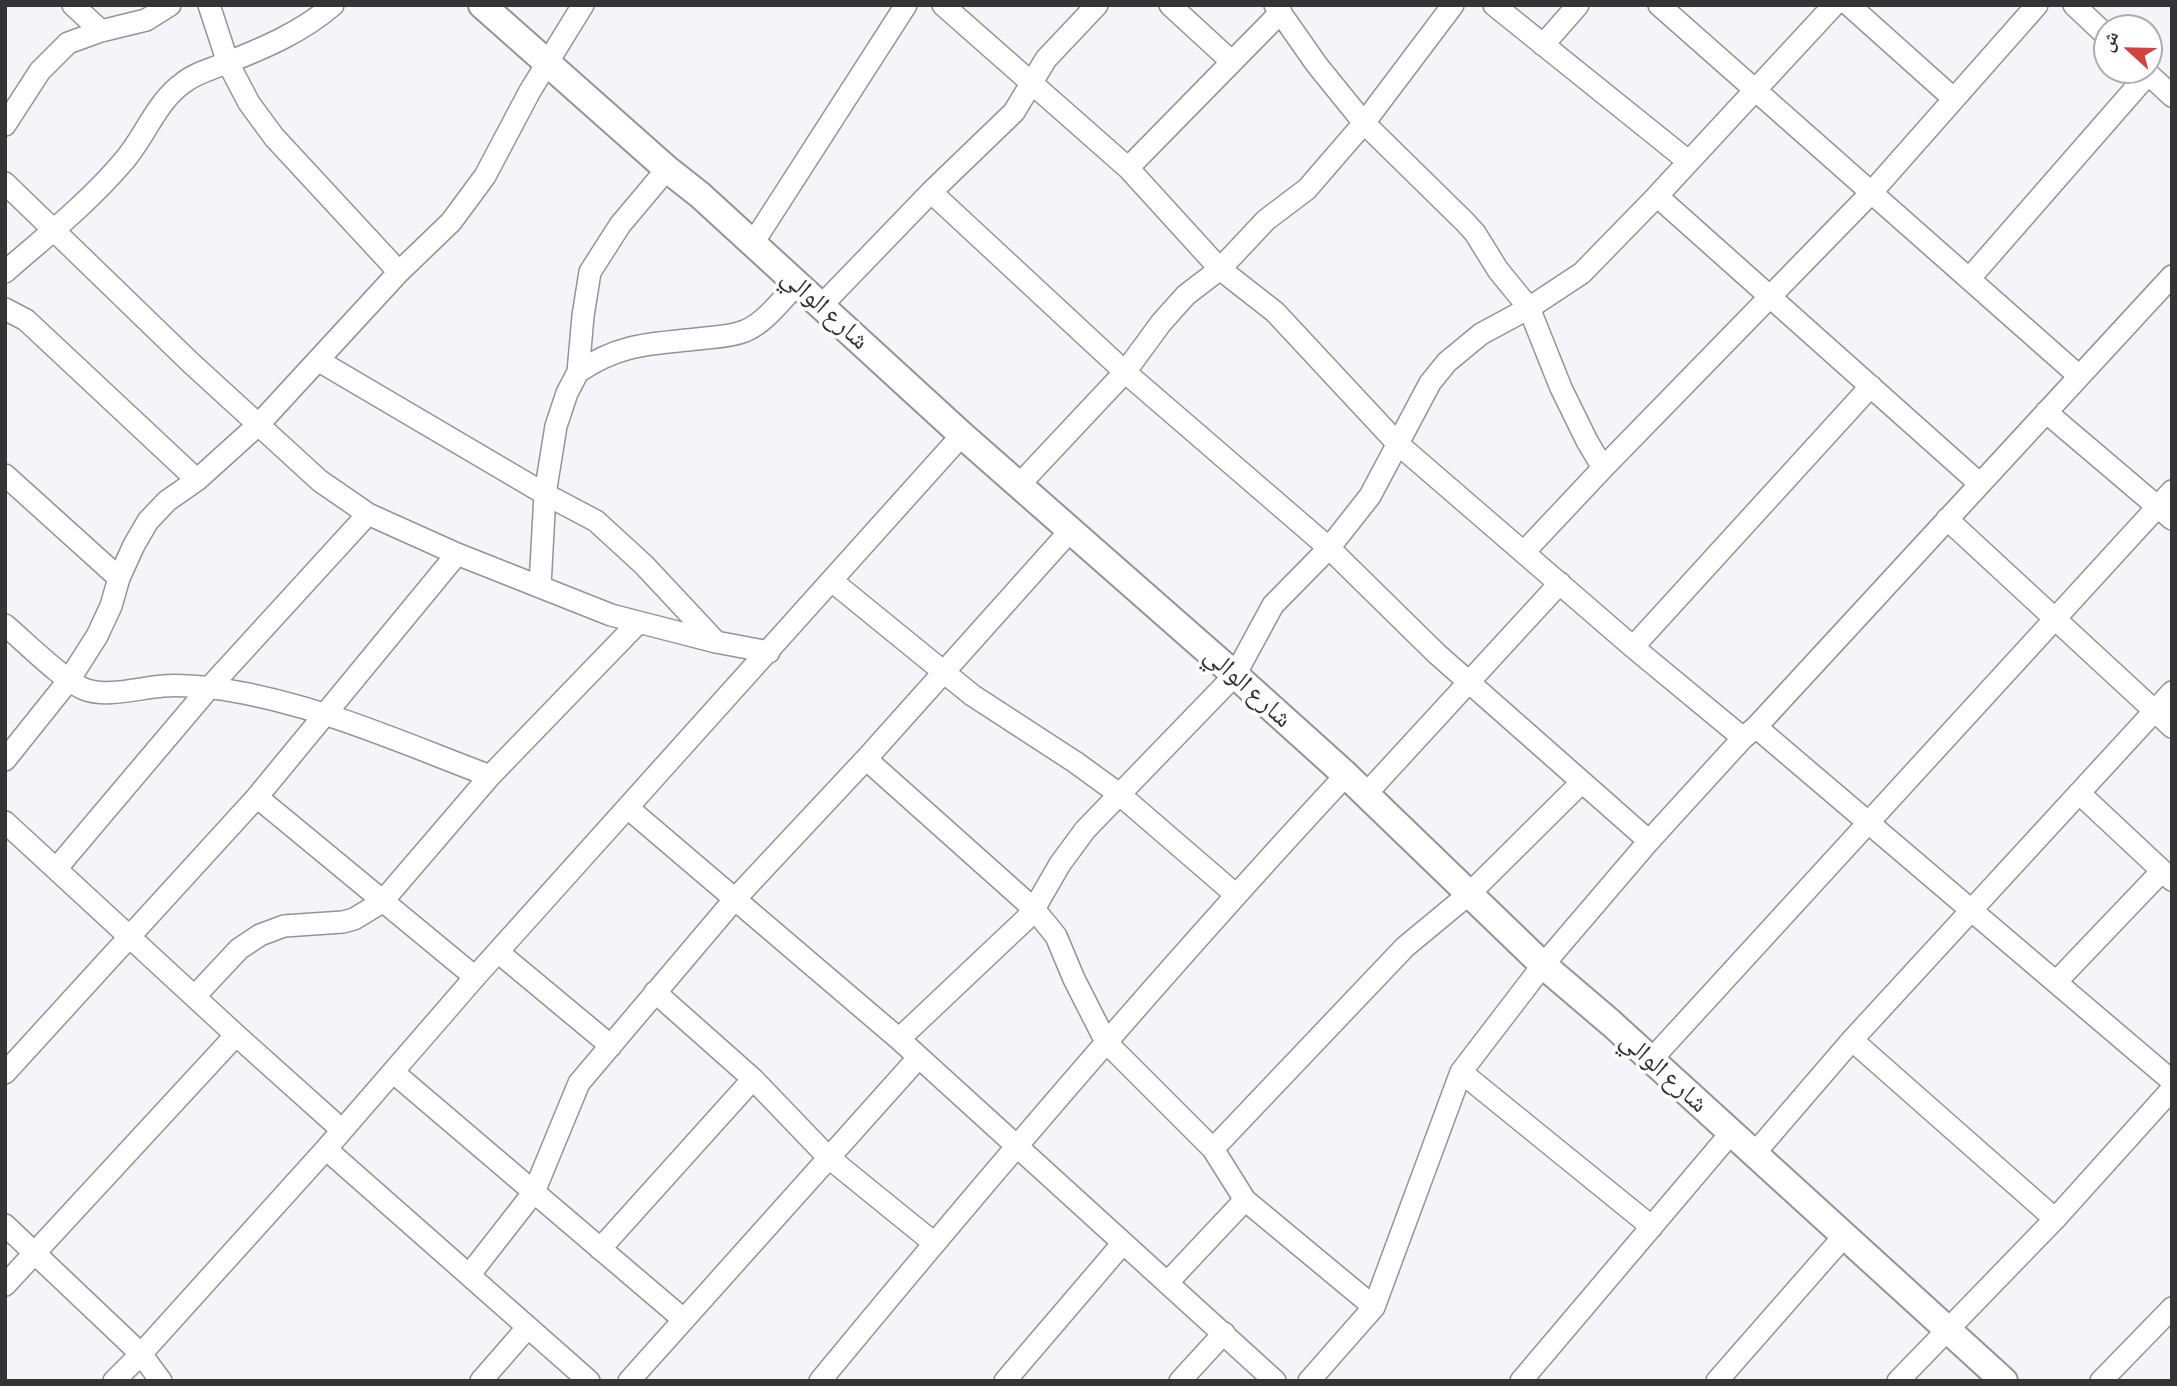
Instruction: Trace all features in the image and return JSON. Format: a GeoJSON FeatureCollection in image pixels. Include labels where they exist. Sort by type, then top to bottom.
{"type":"FeatureCollection","features":[{"type":"Feature","properties":{"kind":"main road","name":"شارع الوالي"},"geometry":{"type":"LineString","coordinates":[[482,5],[700,195],[1018,486],[1346,775],[1543,965],[2004,1381]]}},
{"type":"Feature","properties":{"kind":"street"},"geometry":{"type":"LineString","coordinates":[[73,5],[101,31]]}},
{"type":"Feature","properties":{"kind":"street"},"geometry":{"type":"LineString","coordinates":[[5,125],[40,71],[54,54],[68,43],[101,31],[146,20],[170,5]]}},
{"type":"Feature","properties":{"kind":"street"},"geometry":{"type":"LineString","coordinates":[[209,5],[228,63],[249,103],[274,137],[400,272]]}},
{"type":"Feature","properties":{"kind":"street"},"geometry":{"type":"LineString","coordinates":[[5,272],[125,160],[159,108],[178,86],[194,76],[301,29],[334,5]]}},
{"type":"Feature","properties":{"kind":"street"},"geometry":{"type":"LineString","coordinates":[[5,760],[69,680],[102,626],[119,579],[148,521],[167,501],[197,480],[259,424],[400,272],[451,222],[485,176],[547,62],[583,5]]}},
{"type":"Feature","properties":{"kind":"street"},"geometry":{"type":"LineString","coordinates":[[752,243],[906,5]]}},
{"type":"Feature","properties":{"kind":"street"},"geometry":{"type":"LineString","coordinates":[[943,5],[1128,168],[1220,269],[1275,312],[1398,444],[1633,647],[1868,822],[2172,1081]]}},
{"type":"Feature","properties":{"kind":"street"},"geometry":{"type":"LineString","coordinates":[[821,306],[930,192],[1014,112],[1046,59],[1097,5]]}},
{"type":"Feature","properties":{"kind":"street"},"geometry":{"type":"LineString","coordinates":[[1170,5],[1232,62]]}},
{"type":"Feature","properties":{"kind":"street"},"geometry":{"type":"LineString","coordinates":[[1018,486],[1125,372],[1161,323],[1186,295],[1220,269],[1266,220],[1307,189],[1364,123],[1453,5]]}},
{"type":"Feature","properties":{"kind":"street"},"geometry":{"type":"LineString","coordinates":[[1494,5],[1688,161]]}},
{"type":"Feature","properties":{"kind":"street"},"geometry":{"type":"LineString","coordinates":[[1544,45],[1578,5]]}},
{"type":"Feature","properties":{"kind":"street"},"geometry":{"type":"LineString","coordinates":[[899,1039],[1004,941],[1034,909],[1064,858],[1085,830],[1235,675],[1273,605],[1329,548],[1370,496],[1430,383],[1447,362],[1481,334],[1529,308],[1582,273],[1834,5]]}},
{"type":"Feature","properties":{"kind":"street"},"geometry":{"type":"LineString","coordinates":[[1849,5],[1954,99]]}},
{"type":"Feature","properties":{"kind":"street"},"geometry":{"type":"LineString","coordinates":[[1524,552],[1871,193],[2037,5]]}},
{"type":"Feature","properties":{"kind":"street"},"geometry":{"type":"LineString","coordinates":[[2074,5],[2093,23]]}},
{"type":"Feature","properties":{"kind":"street"},"geometry":{"type":"LineString","coordinates":[[1668,8],[1871,193],[2079,376]]}},
{"type":"Feature","properties":{"kind":"street"},"geometry":{"type":"LineString","coordinates":[[1128,168],[1232,62],[1278,9],[1317,65],[1364,123],[1475,233],[1498,270],[1529,308],[1560,387],[1603,468]]}},
{"type":"Feature","properties":{"kind":"street"},"geometry":{"type":"LineString","coordinates":[[1969,279],[2136,84]]}},
{"type":"Feature","properties":{"kind":"street"},"geometry":{"type":"LineString","coordinates":[[2159,84],[2172,96]]}},
{"type":"Feature","properties":{"kind":"street"},"geometry":{"type":"LineString","coordinates":[[540,586],[545,494],[556,425],[567,393],[578,372],[590,272],[621,225],[667,169]]}},
{"type":"Feature","properties":{"kind":"street"},"geometry":{"type":"LineString","coordinates":[[5,183],[191,363],[320,481],[368,514],[457,554],[600,611],[716,642],[769,652]]}},
{"type":"Feature","properties":{"kind":"street"},"geometry":{"type":"LineString","coordinates":[[930,192],[1125,372],[1329,548],[1470,682],[1649,841]]}},
{"type":"Feature","properties":{"kind":"street"},"geometry":{"type":"LineString","coordinates":[[1657,196],[1980,484]]}},
{"type":"Feature","properties":{"kind":"street"},"geometry":{"type":"LineString","coordinates":[[1309,1381],[1374,1307],[1461,1072],[1543,965],[1649,841],[2172,276]]}},
{"type":"Feature","properties":{"kind":"street"},"geometry":{"type":"LineString","coordinates":[[578,372],[596,360],[631,346],[726,336],[745,331],[762,321],[797,284]]}},
{"type":"Feature","properties":{"kind":"street"},"geometry":{"type":"LineString","coordinates":[[5,309],[26,320],[197,480]]}},
{"type":"Feature","properties":{"kind":"street"},"geometry":{"type":"LineString","coordinates":[[319,361],[545,494],[596,521],[644,565],[716,642]]}},
{"type":"Feature","properties":{"kind":"street"},"geometry":{"type":"LineString","coordinates":[[1633,647],[1871,386]]}},
{"type":"Feature","properties":{"kind":"street"},"geometry":{"type":"LineString","coordinates":[[1651,1060],[2054,618],[2167,506],[2046,412]]}},
{"type":"Feature","properties":{"kind":"street"},"geometry":{"type":"LineString","coordinates":[[114,1381],[326,1149],[475,977],[962,435]]}},
{"type":"Feature","properties":{"kind":"street"},"geometry":{"type":"LineString","coordinates":[[9,487],[119,579]]}},
{"type":"Feature","properties":{"kind":"street"},"geometry":{"type":"LineString","coordinates":[[56,869],[209,688],[368,514]]}},
{"type":"Feature","properties":{"kind":"street"},"geometry":{"type":"LineString","coordinates":[[1947,519],[2172,727]]}},
{"type":"Feature","properties":{"kind":"street"},"geometry":{"type":"LineString","coordinates":[[470,1274],[534,1192],[579,1083],[734,900],[866,759],[1070,531]]}},
{"type":"Feature","properties":{"kind":"street"},"geometry":{"type":"LineString","coordinates":[[5,1073],[257,797],[457,554]]}},
{"type":"Feature","properties":{"kind":"street"},"geometry":{"type":"LineString","coordinates":[[832,581],[972,695],[1119,794],[1236,894]]}},
{"type":"Feature","properties":{"kind":"street"},"geometry":{"type":"LineString","coordinates":[[1366,794],[1560,583]]}},
{"type":"Feature","properties":{"kind":"street"},"geometry":{"type":"LineString","coordinates":[[195,996],[239,949],[260,935],[284,926],[343,922],[354,919],[382,902],[490,776],[638,623]]}},
{"type":"Feature","properties":{"kind":"street"},"geometry":{"type":"LineString","coordinates":[[5,625],[69,680],[84,689],[99,692],[167,685],[271,697],[328,713],[490,776]]}},
{"type":"Feature","properties":{"kind":"street"},"geometry":{"type":"LineString","coordinates":[[1754,1154],[1852,1040],[2172,692]]}},
{"type":"Feature","properties":{"kind":"street"},"geometry":{"type":"LineString","coordinates":[[866,759],[1034,909],[1056,936],[1106,1042],[1213,1149],[1245,1200],[1374,1307]]}},
{"type":"Feature","properties":{"kind":"street"},"geometry":{"type":"LineString","coordinates":[[820,1381],[1106,1042],[1236,894],[1346,775]]}},
{"type":"Feature","properties":{"kind":"street"},"geometry":{"type":"LineString","coordinates":[[1213,1149],[1405,947],[1469,894],[1582,782]]}},
{"type":"Feature","properties":{"kind":"street"},"geometry":{"type":"LineString","coordinates":[[2056,982],[2167,875],[2079,793]]}},
{"type":"Feature","properties":{"kind":"street"},"geometry":{"type":"LineString","coordinates":[[257,797],[475,977]]}},
{"type":"Feature","properties":{"kind":"street"},"geometry":{"type":"LineString","coordinates":[[628,808],[899,1039],[1275,1381]]}},
{"type":"Feature","properties":{"kind":"street"},"geometry":{"type":"LineString","coordinates":[[5,822],[342,1130]]}},
{"type":"Feature","properties":{"kind":"street"},"geometry":{"type":"LineString","coordinates":[[498,952],[611,1046]]}},
{"type":"Feature","properties":{"kind":"street"},"geometry":{"type":"LineString","coordinates":[[655,992],[752,1079],[828,1157],[934,1243]]}},
{"type":"Feature","properties":{"kind":"street"},"geometry":{"type":"LineString","coordinates":[[5,1285],[236,1035]]}},
{"type":"Feature","properties":{"kind":"street"},"geometry":{"type":"LineString","coordinates":[[1852,1040],[2055,1219]]}},
{"type":"Feature","properties":{"kind":"street"},"geometry":{"type":"LineString","coordinates":[[629,1381],[919,1057]]}},
{"type":"Feature","properties":{"kind":"street"},"geometry":{"type":"LineString","coordinates":[[393,1072],[683,1319]]}},
{"type":"Feature","properties":{"kind":"street"},"geometry":{"type":"LineString","coordinates":[[1461,1072],[1652,1227]]}},
{"type":"Feature","properties":{"kind":"street"},"geometry":{"type":"LineString","coordinates":[[600,1249],[752,1079]]}},
{"type":"Feature","properties":{"kind":"street"},"geometry":{"type":"LineString","coordinates":[[1898,1381],[2055,1219],[2172,1088]]}},
{"type":"Feature","properties":{"kind":"street"},"geometry":{"type":"LineString","coordinates":[[1521,1381],[1731,1133]]}},
{"type":"Feature","properties":{"kind":"street"},"geometry":{"type":"LineString","coordinates":[[326,1149],[589,1381]]}},
{"type":"Feature","properties":{"kind":"street"},"geometry":{"type":"LineString","coordinates":[[1167,1283],[1245,1200]]}},
{"type":"Feature","properties":{"kind":"street"},"geometry":{"type":"LineString","coordinates":[[5,1224],[141,1354],[161,1381]]}},
{"type":"Feature","properties":{"kind":"street"},"geometry":{"type":"LineString","coordinates":[[1717,1381],[1845,1235]]}},
{"type":"Feature","properties":{"kind":"street"},"geometry":{"type":"LineString","coordinates":[[1005,1381],[1124,1244]]}},
{"type":"Feature","properties":{"kind":"street"},"geometry":{"type":"LineString","coordinates":[[2101,1381],[2170,1312]]}},
{"type":"Feature","properties":{"kind":"street"},"geometry":{"type":"LineString","coordinates":[[481,1381],[528,1326]]}},
{"type":"Feature","properties":{"kind":"street"},"geometry":{"type":"LineString","coordinates":[[1180,1381],[1224,1333]]}}]}
